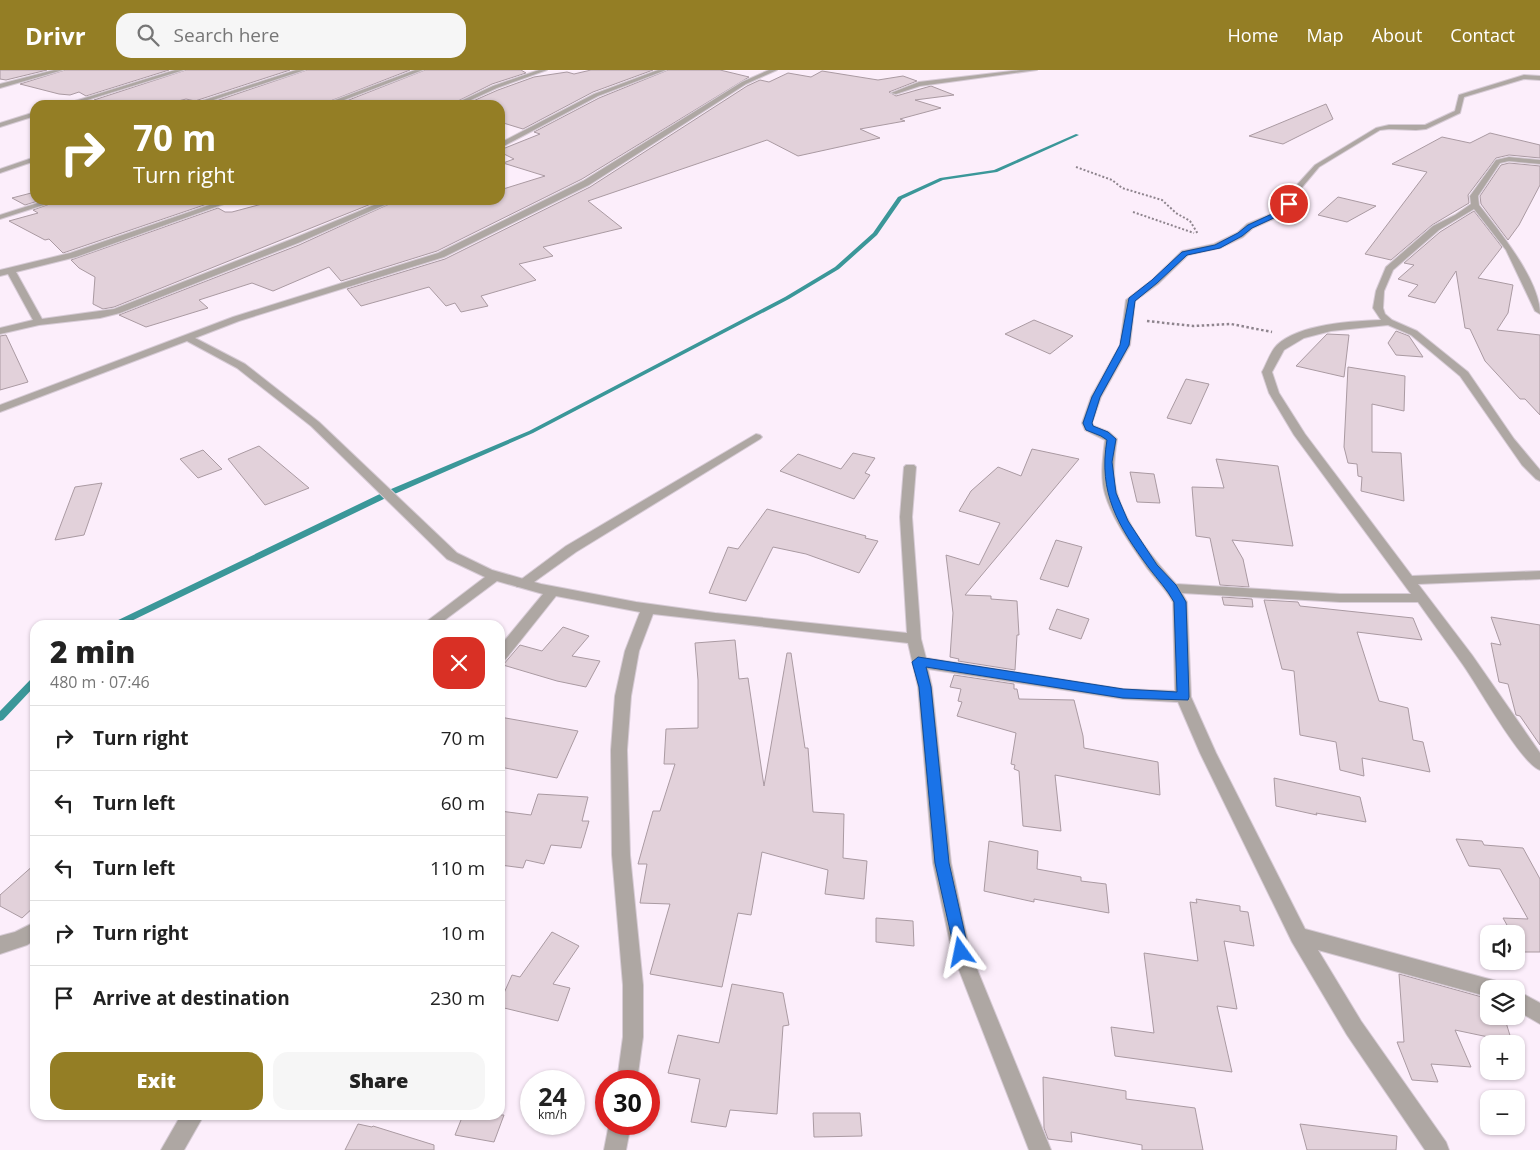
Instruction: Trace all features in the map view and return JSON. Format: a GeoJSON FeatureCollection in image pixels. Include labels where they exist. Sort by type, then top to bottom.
{"type":"FeatureCollection","features":[{"type":"Feature","properties":{"kind":"street"},"geometry":{"type":"LineString","coordinates":[[0,86],[60,70]]}},
{"type":"Feature","properties":{"kind":"street"},"geometry":{"type":"LineString","coordinates":[[82,100],[181,70]]}},
{"type":"Feature","properties":{"kind":"street"},"geometry":{"type":"LineString","coordinates":[[208,100],[302,70]]}},
{"type":"Feature","properties":{"kind":"street"},"geometry":{"type":"LineString","coordinates":[[339,100],[420,70]]}},
{"type":"Feature","properties":{"kind":"street"},"geometry":{"type":"LineString","coordinates":[[467,100],[544,70]]}},
{"type":"Feature","properties":{"kind":"street"},"geometry":{"type":"LineString","coordinates":[[505,143],[596,95],[663,70]]}},
{"type":"Feature","properties":{"kind":"street"},"geometry":{"type":"LineString","coordinates":[[0,409],[271,307],[421,262],[458,247],[586,182],[744,83],[774,70]]}},
{"type":"Feature","properties":{"kind":"street"},"geometry":{"type":"LineString","coordinates":[[894,93],[919,84],[1034,70]]}},
{"type":"Feature","properties":{"kind":"street"},"geometry":{"type":"LineString","coordinates":[[1438,1150],[1354,1028],[1299,936],[1208,753],[1183,697],[1182,617],[1180,602],[1172,588],[1139,548],[1120,514],[1111,493],[1108,462],[1111,439],[1105,434],[1089,428],[1087,423],[1096,397],[1124,345],[1131,300],[1155,282],[1185,253],[1224,243],[1240,235],[1250,226],[1288,208],[1289,198],[1317,166],[1378,129],[1385,126],[1426,127],[1458,112],[1461,96],[1524,77],[1540,78]]}},
{"type":"Feature","properties":{"kind":"street"},"geometry":{"type":"LineString","coordinates":[[0,125],[30,116]]}},
{"type":"Feature","properties":{"kind":"street"},"geometry":{"type":"LineString","coordinates":[[1540,162],[1509,159],[1498,161],[1474,196],[1475,205],[1510,250],[1540,311]]}},
{"type":"Feature","properties":{"kind":"street"},"geometry":{"type":"LineString","coordinates":[[0,170],[30,161]]}},
{"type":"Feature","properties":{"kind":"street"},"geometry":{"type":"LineString","coordinates":[[0,217],[39,205]]}},
{"type":"Feature","properties":{"kind":"street"},"geometry":{"type":"LineString","coordinates":[[0,273],[73,255],[217,205]]}},
{"type":"Feature","properties":{"kind":"street"},"geometry":{"type":"LineString","coordinates":[[0,331],[39,322],[100,315],[117,311],[295,241],[380,205]]}},
{"type":"Feature","properties":{"kind":"street"},"geometry":{"type":"LineString","coordinates":[[1475,205],[1458,218],[1436,228],[1389,269],[1380,291],[1378,308],[1381,315],[1388,322],[1414,333],[1464,374],[1526,463],[1540,477]]}},
{"type":"Feature","properties":{"kind":"street"},"geometry":{"type":"LineString","coordinates":[[11,271],[39,322]]}},
{"type":"Feature","properties":{"kind":"street"},"geometry":{"type":"LineString","coordinates":[[1388,322],[1331,328],[1297,337],[1281,347],[1267,372],[1274,393],[1300,435],[1420,598],[1468,659],[1527,749],[1540,764]]}},
{"type":"Feature","properties":{"kind":"street"},"geometry":{"type":"LineString","coordinates":[[188,338],[241,366],[315,424],[452,556],[472,568],[494,577],[522,584],[648,609],[914,639]]}},
{"type":"Feature","properties":{"kind":"street"},"geometry":{"type":"LineString","coordinates":[[522,584],[572,549],[756,437]]}},
{"type":"Feature","properties":{"kind":"street"},"geometry":{"type":"LineString","coordinates":[[910,467],[906,517],[914,639],[925,687],[942,863],[961,952],[1040,1150]]}},
{"type":"Feature","properties":{"kind":"street"},"geometry":{"type":"LineString","coordinates":[[1407,580],[1540,575]]}},
{"type":"Feature","properties":{"kind":"street"},"geometry":{"type":"LineString","coordinates":[[436,620],[494,577]]}},
{"type":"Feature","properties":{"kind":"street"},"geometry":{"type":"LineString","coordinates":[[1172,588],[1340,598],[1420,598]]}},
{"type":"Feature","properties":{"kind":"street"},"geometry":{"type":"LineString","coordinates":[[505,650],[553,591]]}},
{"type":"Feature","properties":{"kind":"street"},"geometry":{"type":"LineString","coordinates":[[628,1070],[633,1037],[634,985],[621,855],[619,750],[623,696],[632,651],[648,609]]}},
{"type":"Feature","properties":{"kind":"street"},"geometry":{"type":"LineString","coordinates":[[918,662],[1123,694],[1183,697]]}},
{"type":"Feature","properties":{"kind":"street"},"geometry":{"type":"LineString","coordinates":[[0,945],[20,939],[30,933]]}},
{"type":"Feature","properties":{"kind":"street"},"geometry":{"type":"LineString","coordinates":[[1299,936],[1480,985]]}},
{"type":"Feature","properties":{"kind":"street"},"geometry":{"type":"LineString","coordinates":[[1525,1005],[1540,1014]]}},
{"type":"Feature","properties":{"kind":"street"},"geometry":{"type":"LineString","coordinates":[[172,1150],[190,1120]]}},
{"type":"Feature","properties":{"kind":"street"},"geometry":{"type":"LineString","coordinates":[[616,1150],[618,1135]]}},
{"type":"Feature","properties":{"kind":"path"},"geometry":{"type":"LineString","coordinates":[[1076,167],[1112,180],[1122,188],[1162,200],[1176,213],[1190,221],[1197,230],[1198,235]]}},
{"type":"Feature","properties":{"kind":"path"},"geometry":{"type":"LineString","coordinates":[[1133,212],[1216,242],[1224,243]]}},
{"type":"Feature","properties":{"kind":"path"},"geometry":{"type":"LineString","coordinates":[[1127,324],[1153,320],[1193,326],[1231,324],[1297,337]]}},
{"type":"Feature","properties":{"kind":"building"},"geometry":{"type":"Polygon","coordinates":[[[0,70],[47,70],[6,80],[0,79],[0,70]]]}},
{"type":"Feature","properties":{"kind":"building"},"geometry":{"type":"Polygon","coordinates":[[[65,70],[169,70],[86,96],[79,92],[70,95],[59,94],[20,84],[65,70]]]}},
{"type":"Feature","properties":{"kind":"building"},"geometry":{"type":"Polygon","coordinates":[[[186,70],[290,70],[198,100],[94,100],[186,70]]]}},
{"type":"Feature","properties":{"kind":"building"},"geometry":{"type":"Polygon","coordinates":[[[307,70],[410,70],[333,100],[219,100],[307,70]]]}},
{"type":"Feature","properties":{"kind":"building"},"geometry":{"type":"Polygon","coordinates":[[[425,70],[521,70],[526,73],[492,84],[460,100],[349,100],[425,70]]]}},
{"type":"Feature","properties":{"kind":"building"},"geometry":{"type":"Polygon","coordinates":[[[591,70],[653,70],[593,92],[523,129],[505,124],[505,100],[475,100],[534,77],[567,72],[574,74],[591,70]]]}},
{"type":"Feature","properties":{"kind":"building"},"geometry":{"type":"Polygon","coordinates":[[[668,70],[720,70],[749,77],[582,179],[437,251],[341,281],[329,267],[273,291],[252,283],[199,300],[208,308],[146,327],[119,315],[299,245],[387,205],[505,205],[505,188],[545,176],[505,164],[514,159],[505,154],[505,148],[540,134],[534,132],[599,98],[668,70]]]}},
{"type":"Feature","properties":{"kind":"building"},"geometry":{"type":"Polygon","coordinates":[[[822,71],[878,80],[903,76],[917,81],[889,92],[896,96],[931,86],[954,95],[915,100],[941,108],[900,119],[905,121],[860,129],[880,138],[798,156],[767,140],[588,201],[622,228],[543,247],[553,256],[519,264],[536,280],[481,296],[488,306],[461,312],[455,303],[446,306],[429,287],[361,306],[347,289],[445,259],[590,187],[747,86],[760,80],[769,82],[788,73],[811,77],[822,71]]]}},
{"type":"Feature","properties":{"kind":"building"},"geometry":{"type":"Polygon","coordinates":[[[1326,104],[1333,119],[1283,144],[1249,136],[1326,104]]]}},
{"type":"Feature","properties":{"kind":"building"},"geometry":{"type":"Polygon","coordinates":[[[1490,133],[1540,145],[1540,158],[1509,155],[1496,158],[1468,195],[1469,203],[1432,225],[1391,260],[1365,254],[1427,172],[1392,164],[1442,137],[1470,143],[1490,133]]]}},
{"type":"Feature","properties":{"kind":"building"},"geometry":{"type":"Polygon","coordinates":[[[1509,163],[1540,166],[1540,185],[1519,225],[1508,240],[1481,204],[1480,196],[1501,165],[1509,163]]]}},
{"type":"Feature","properties":{"kind":"building"},"geometry":{"type":"Polygon","coordinates":[[[30,193],[30,203],[25,205],[12,198],[30,193]]]}},
{"type":"Feature","properties":{"kind":"building"},"geometry":{"type":"Polygon","coordinates":[[[1338,197],[1376,206],[1347,222],[1318,215],[1338,197]]]}},
{"type":"Feature","properties":{"kind":"building"},"geometry":{"type":"Polygon","coordinates":[[[47,205],[204,205],[63,253],[49,239],[45,240],[9,221],[38,213],[33,210],[47,205]]]}},
{"type":"Feature","properties":{"kind":"building"},"geometry":{"type":"Polygon","coordinates":[[[258,205],[369,205],[114,307],[103,309],[93,304],[95,277],[79,268],[71,260],[218,208],[225,212],[258,205]]]}},
{"type":"Feature","properties":{"kind":"building"},"geometry":{"type":"Polygon","coordinates":[[[1474,211],[1502,247],[1478,278],[1513,285],[1508,313],[1497,330],[1540,335],[1540,415],[1525,399],[1520,399],[1485,361],[1470,329],[1465,328],[1456,271],[1435,303],[1408,296],[1418,285],[1398,279],[1414,265],[1404,263],[1440,232],[1474,211]]]}},
{"type":"Feature","properties":{"kind":"building"},"geometry":{"type":"Polygon","coordinates":[[[1034,320],[1073,336],[1050,354],[1005,334],[1034,320]]]}},
{"type":"Feature","properties":{"kind":"building"},"geometry":{"type":"Polygon","coordinates":[[[1396,331],[1409,336],[1423,357],[1396,355],[1388,343],[1396,331]]]}},
{"type":"Feature","properties":{"kind":"building"},"geometry":{"type":"Polygon","coordinates":[[[1327,334],[1349,335],[1344,377],[1296,366],[1327,334]]]}},
{"type":"Feature","properties":{"kind":"building"},"geometry":{"type":"Polygon","coordinates":[[[6,335],[28,382],[0,390],[0,336],[6,335]]]}},
{"type":"Feature","properties":{"kind":"building"},"geometry":{"type":"Polygon","coordinates":[[[1348,367],[1405,376],[1404,411],[1372,404],[1372,452],[1401,453],[1404,501],[1361,491],[1362,477],[1358,476],[1357,464],[1348,463],[1344,447],[1348,367]]]}},
{"type":"Feature","properties":{"kind":"building"},"geometry":{"type":"Polygon","coordinates":[[[1186,379],[1209,384],[1191,424],[1167,418],[1186,379]]]}},
{"type":"Feature","properties":{"kind":"building"},"geometry":{"type":"Polygon","coordinates":[[[259,446],[309,488],[265,505],[228,459],[259,446]]]}},
{"type":"Feature","properties":{"kind":"building"},"geometry":{"type":"Polygon","coordinates":[[[1032,449],[1079,459],[965,595],[991,596],[991,599],[1017,601],[1019,635],[1017,635],[1015,670],[958,661],[959,659],[950,657],[953,613],[946,555],[979,565],[1000,523],[959,511],[971,491],[998,467],[1021,476],[1032,449]]]}},
{"type":"Feature","properties":{"kind":"building"},"geometry":{"type":"Polygon","coordinates":[[[203,450],[222,469],[198,478],[180,459],[203,450]]]}},
{"type":"Feature","properties":{"kind":"building"},"geometry":{"type":"Polygon","coordinates":[[[853,453],[875,458],[865,473],[870,475],[854,499],[780,471],[798,454],[841,469],[853,453]]]}},
{"type":"Feature","properties":{"kind":"building"},"geometry":{"type":"Polygon","coordinates":[[[1216,459],[1278,466],[1293,546],[1232,540],[1243,559],[1249,587],[1220,585],[1210,538],[1196,536],[1192,487],[1224,488],[1216,459]]]}},
{"type":"Feature","properties":{"kind":"building"},"geometry":{"type":"Polygon","coordinates":[[[1130,472],[1154,474],[1160,503],[1137,502],[1130,472]]]}},
{"type":"Feature","properties":{"kind":"building"},"geometry":{"type":"Polygon","coordinates":[[[102,483],[84,535],[55,540],[75,487],[102,483]]]}},
{"type":"Feature","properties":{"kind":"building"},"geometry":{"type":"Polygon","coordinates":[[[767,509],[878,541],[859,573],[806,554],[773,547],[746,601],[709,593],[728,547],[738,549],[767,509]]]}},
{"type":"Feature","properties":{"kind":"building"},"geometry":{"type":"Polygon","coordinates":[[[1056,540],[1082,547],[1068,587],[1040,579],[1056,540]]]}},
{"type":"Feature","properties":{"kind":"building"},"geometry":{"type":"Polygon","coordinates":[[[1222,597],[1252,599],[1253,607],[1224,605],[1222,597]]]}},
{"type":"Feature","properties":{"kind":"building"},"geometry":{"type":"Polygon","coordinates":[[[1264,600],[1298,602],[1300,606],[1413,618],[1422,640],[1357,632],[1379,701],[1408,708],[1413,740],[1423,742],[1430,772],[1362,758],[1364,776],[1340,770],[1336,742],[1300,735],[1294,671],[1282,669],[1264,600]]]}},
{"type":"Feature","properties":{"kind":"building"},"geometry":{"type":"Polygon","coordinates":[[[1057,609],[1089,619],[1081,639],[1049,629],[1057,609]]]}},
{"type":"Feature","properties":{"kind":"building"},"geometry":{"type":"Polygon","coordinates":[[[1491,617],[1540,625],[1540,745],[1520,716],[1516,715],[1508,684],[1499,682],[1491,643],[1501,645],[1491,617]]]}},
{"type":"Feature","properties":{"kind":"building"},"geometry":{"type":"Polygon","coordinates":[[[563,627],[589,636],[572,656],[600,661],[586,687],[557,681],[505,666],[505,663],[520,645],[542,651],[563,627]]]}},
{"type":"Feature","properties":{"kind":"building"},"geometry":{"type":"Polygon","coordinates":[[[735,640],[739,679],[748,678],[764,786],[787,653],[791,653],[805,748],[808,748],[813,812],[844,814],[843,858],[867,861],[864,899],[825,894],[828,870],[762,852],[751,915],[738,913],[722,987],[650,974],[670,904],[640,903],[647,864],[638,864],[653,811],[660,811],[675,764],[664,764],[666,729],[698,728],[698,680],[695,643],[735,640]]]}},
{"type":"Feature","properties":{"kind":"building"},"geometry":{"type":"Polygon","coordinates":[[[954,675],[1014,684],[1014,689],[1017,689],[1019,699],[1074,700],[1084,748],[1158,762],[1160,795],[1055,775],[1061,831],[1023,826],[1019,771],[1014,769],[1015,765],[1011,764],[1016,733],[957,716],[962,702],[958,701],[961,689],[950,687],[954,675]]]}},
{"type":"Feature","properties":{"kind":"building"},"geometry":{"type":"Polygon","coordinates":[[[505,718],[578,731],[557,778],[505,768],[505,718]]]}},
{"type":"Feature","properties":{"kind":"building"},"geometry":{"type":"Polygon","coordinates":[[[1274,778],[1360,797],[1366,822],[1316,813],[1317,815],[1276,806],[1274,778]]]}},
{"type":"Feature","properties":{"kind":"building"},"geometry":{"type":"Polygon","coordinates":[[[538,794],[588,797],[582,821],[589,821],[581,848],[551,845],[544,864],[526,860],[523,868],[505,866],[505,812],[531,815],[538,794]]]}},
{"type":"Feature","properties":{"kind":"building"},"geometry":{"type":"Polygon","coordinates":[[[1456,839],[1482,841],[1484,845],[1523,848],[1540,879],[1540,952],[1525,952],[1525,925],[1507,925],[1503,918],[1528,919],[1500,869],[1469,866],[1456,839]]]}},
{"type":"Feature","properties":{"kind":"building"},"geometry":{"type":"Polygon","coordinates":[[[989,841],[1038,851],[1037,869],[1081,877],[1081,881],[1106,884],[1109,913],[1034,899],[1034,902],[984,891],[989,841]]]}},
{"type":"Feature","properties":{"kind":"building"},"geometry":{"type":"Polygon","coordinates":[[[30,868],[30,911],[22,918],[0,906],[0,895],[30,868]]]}},
{"type":"Feature","properties":{"kind":"building"},"geometry":{"type":"Polygon","coordinates":[[[1196,899],[1240,906],[1240,911],[1248,912],[1254,946],[1224,941],[1237,1009],[1217,1006],[1232,1072],[1115,1056],[1111,1027],[1154,1033],[1144,953],[1198,961],[1190,902],[1197,903],[1196,899]]]}},
{"type":"Feature","properties":{"kind":"building"},"geometry":{"type":"Polygon","coordinates":[[[876,918],[913,921],[914,946],[876,942],[876,918]]]}},
{"type":"Feature","properties":{"kind":"building"},"geometry":{"type":"Polygon","coordinates":[[[552,932],[579,946],[553,984],[570,988],[558,1021],[505,1008],[505,991],[512,975],[520,977],[552,932]]]}},
{"type":"Feature","properties":{"kind":"building"},"geometry":{"type":"Polygon","coordinates":[[[1399,974],[1480,996],[1480,1025],[1507,1025],[1510,1035],[1480,1035],[1455,1030],[1471,1067],[1431,1064],[1438,1082],[1412,1080],[1397,1042],[1404,1042],[1399,974]]]}},
{"type":"Feature","properties":{"kind":"building"},"geometry":{"type":"Polygon","coordinates":[[[732,984],[783,993],[789,1025],[783,1026],[777,1114],[730,1110],[726,1127],[691,1122],[700,1079],[668,1073],[678,1035],[719,1043],[732,984]]]}},
{"type":"Feature","properties":{"kind":"building"},"geometry":{"type":"Polygon","coordinates":[[[1043,1077],[1126,1091],[1126,1099],[1195,1108],[1203,1150],[1142,1150],[1142,1145],[1071,1132],[1072,1142],[1048,1139],[1044,1128],[1043,1077]]]}},
{"type":"Feature","properties":{"kind":"building"},"geometry":{"type":"Polygon","coordinates":[[[813,1113],[860,1113],[862,1136],[814,1137],[813,1113]]]}},
{"type":"Feature","properties":{"kind":"building"},"geometry":{"type":"Polygon","coordinates":[[[461,1120],[502,1120],[494,1142],[455,1135],[461,1120]]]}},
{"type":"Feature","properties":{"kind":"building"},"geometry":{"type":"Polygon","coordinates":[[[358,1124],[373,1126],[434,1145],[434,1150],[345,1150],[358,1124]]]}},
{"type":"Feature","properties":{"kind":"building"},"geometry":{"type":"Polygon","coordinates":[[[1300,1124],[1397,1136],[1396,1150],[1307,1150],[1300,1124]]]}},
{"type":"Feature","properties":{"kind":"waterway"},"geometry":{"type":"LineString","coordinates":[[125,620],[387,494],[531,432],[787,298],[837,268],[875,234],[900,198],[942,179],[995,171],[1077,135]]}},
{"type":"Feature","properties":{"kind":"waterway"},"geometry":{"type":"LineString","coordinates":[[0,717],[30,685]]}},
{"type":"Feature","properties":{"kind":"route"},"geometry":{"type":"LineString","coordinates":[[961,952],[942,863],[925,687],[918,662],[1123,694],[1183,697],[1182,617],[1180,602],[1172,588],[1139,548],[1123,521],[1111,493],[1108,462],[1110,436],[1089,428],[1087,423],[1096,397],[1124,345],[1131,300],[1155,282],[1185,253],[1217,246],[1240,235],[1250,226],[1272,218],[1288,208],[1289,204]]}}]}
